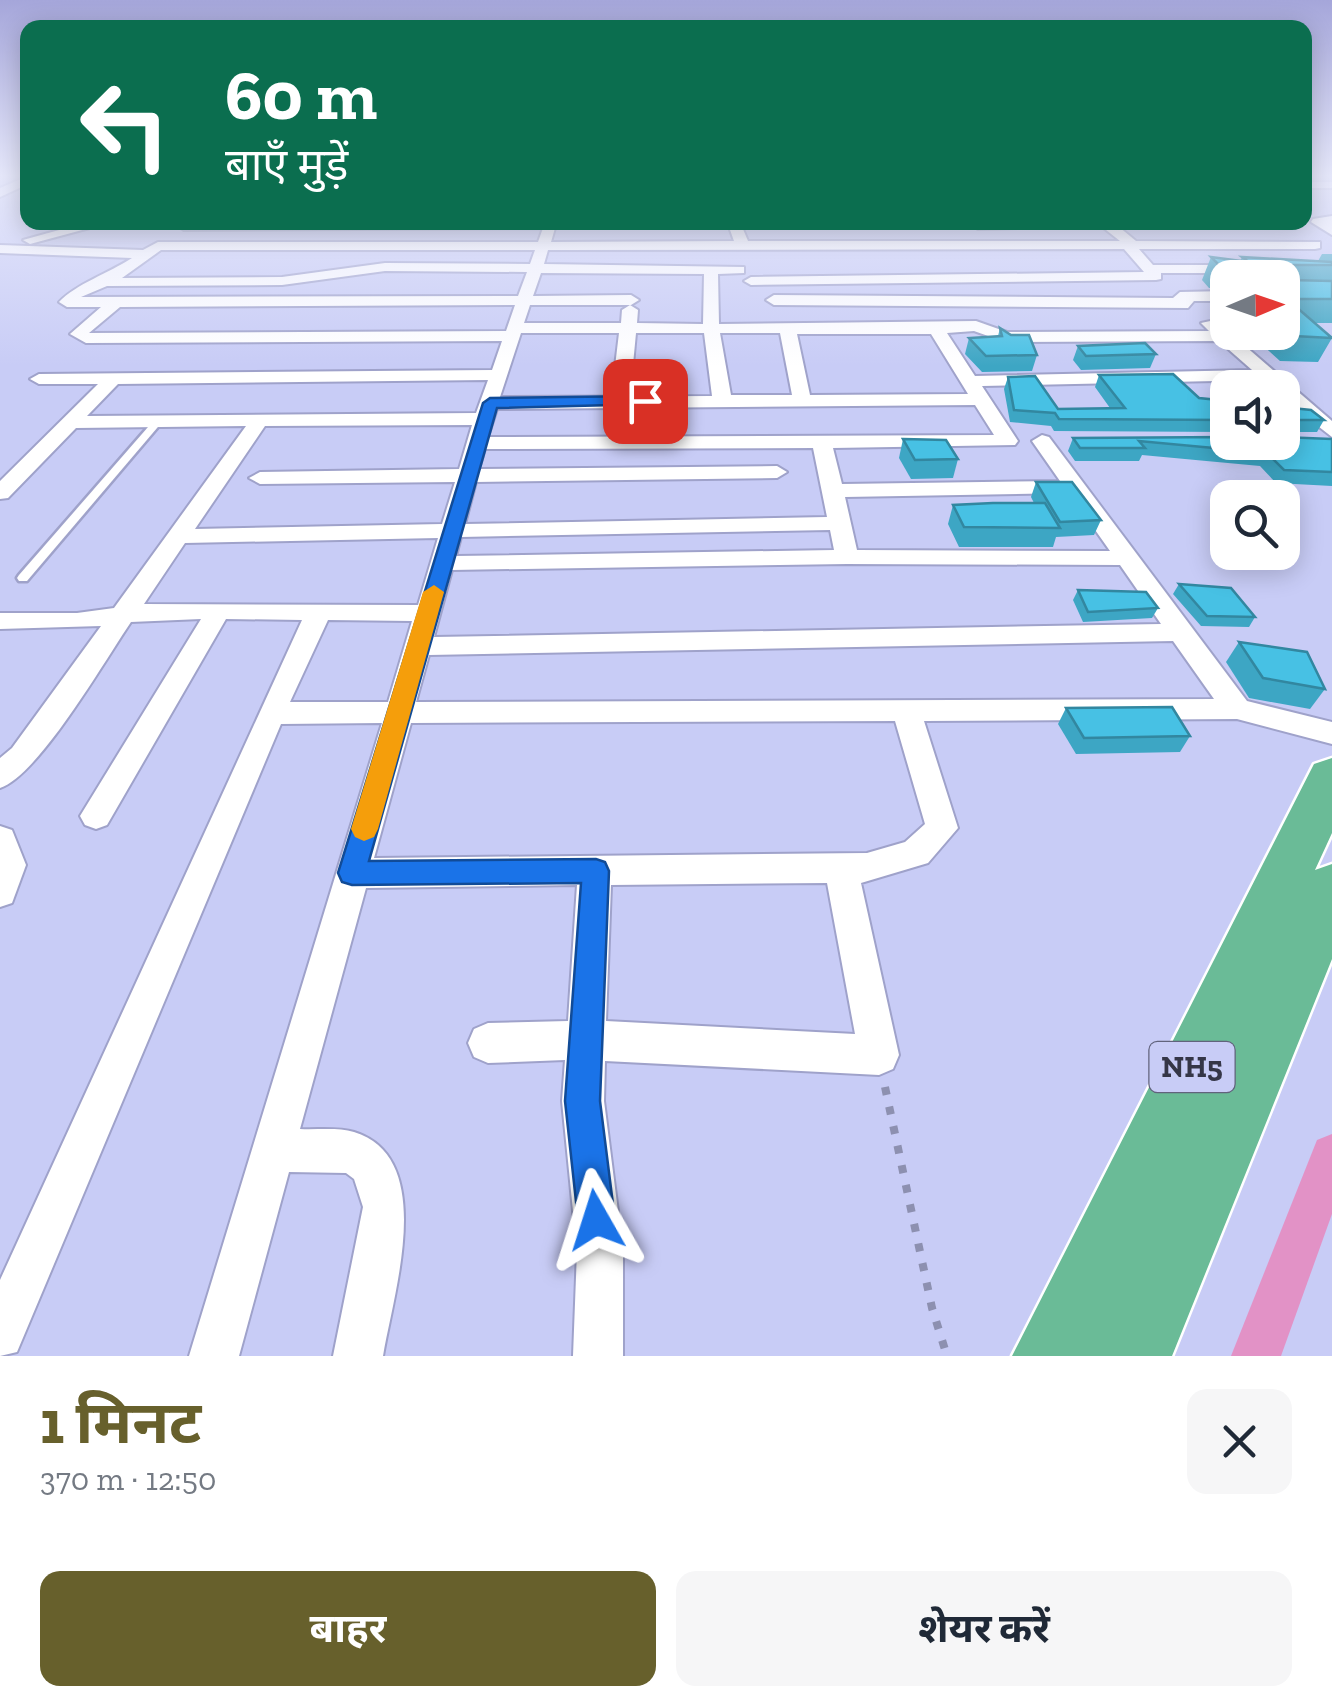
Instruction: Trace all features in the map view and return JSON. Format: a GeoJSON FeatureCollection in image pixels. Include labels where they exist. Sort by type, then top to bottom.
{"type":"FeatureCollection","features":[{"type":"Feature","properties":{"kind":"highway","name":"NH5"},"geometry":{"type":"LineString","coordinates":[[1053,1356],[1332,778]]}},
{"type":"Feature","properties":{"kind":"highway","name":"NH5"},"geometry":{"type":"LineString","coordinates":[[1131,1356],[1332,889]]}},
{"type":"Feature","properties":{"kind":"street"},"geometry":{"type":"LineString","coordinates":[[0,248],[36,239]]}},
{"type":"Feature","properties":{"kind":"street"},"geometry":{"type":"LineString","coordinates":[[106,282],[166,239]]}},
{"type":"Feature","properties":{"kind":"street"},"geometry":{"type":"LineString","coordinates":[[740,239],[742,245]]}},
{"type":"Feature","properties":{"kind":"street"},"geometry":{"type":"LineString","coordinates":[[0,248],[152,250],[545,240],[742,245],[858,239]]}},
{"type":"Feature","properties":{"kind":"street"},"geometry":{"type":"LineString","coordinates":[[868,239],[932,244],[1314,246]]}},
{"type":"Feature","properties":{"kind":"street"},"geometry":{"type":"LineString","coordinates":[[929,239],[970,301],[977,315],[976,326]]}},
{"type":"Feature","properties":{"kind":"street"},"geometry":{"type":"LineString","coordinates":[[1127,239],[1133,244]]}},
{"type":"Feature","properties":{"kind":"street"},"geometry":{"type":"LineString","coordinates":[[214,1356],[468,474],[545,240]]}},
{"type":"Feature","properties":{"kind":"street"},"geometry":{"type":"LineString","coordinates":[[1210,270],[956,277],[745,276],[711,270],[639,270],[545,240],[350,268],[311,279],[106,282],[82,290],[67,302],[293,301],[629,327],[976,326],[1005,337],[1210,336]]}},
{"type":"Feature","properties":{"kind":"street"},"geometry":{"type":"LineString","coordinates":[[1133,244],[1131,248],[1153,272],[1210,325]]}},
{"type":"Feature","properties":{"kind":"street"},"geometry":{"type":"LineString","coordinates":[[130,262],[307,262],[313,261],[324,246]]}},
{"type":"Feature","properties":{"kind":"street"},"geometry":{"type":"LineString","coordinates":[[623,376],[630,300],[639,270]]}},
{"type":"Feature","properties":{"kind":"street"},"geometry":{"type":"LineString","coordinates":[[711,270],[712,328],[722,400]]}},
{"type":"Feature","properties":{"kind":"street"},"geometry":{"type":"LineString","coordinates":[[293,301],[311,279]]}},
{"type":"Feature","properties":{"kind":"street"},"geometry":{"type":"LineString","coordinates":[[774,300],[1210,298]]}},
{"type":"Feature","properties":{"kind":"street"},"geometry":{"type":"LineString","coordinates":[[116,302],[78,337],[516,321],[630,300]]}},
{"type":"Feature","properties":{"kind":"street"},"geometry":{"type":"LineString","coordinates":[[787,326],[802,400]]}},
{"type":"Feature","properties":{"kind":"street"},"geometry":{"type":"LineString","coordinates":[[936,329],[1008,441]]}},
{"type":"Feature","properties":{"kind":"street"},"geometry":{"type":"LineString","coordinates":[[1238,350],[1262,370]]}},
{"type":"Feature","properties":{"kind":"street"},"geometry":{"type":"LineString","coordinates":[[0,493],[115,377]]}},
{"type":"Feature","properties":{"kind":"street"},"geometry":{"type":"LineString","coordinates":[[39,379],[115,377],[822,442],[1051,441],[1075,486],[1237,709]]}},
{"type":"Feature","properties":{"kind":"street"},"geometry":{"type":"LineString","coordinates":[[70,422],[260,420],[975,390],[1210,385]]}},
{"type":"Feature","properties":{"kind":"street"},"geometry":{"type":"LineString","coordinates":[[1300,409],[1326,438]]}},
{"type":"Feature","properties":{"kind":"street"},"geometry":{"type":"LineString","coordinates":[[0,776],[23,756],[260,420]]}},
{"type":"Feature","properties":{"kind":"street"},"geometry":{"type":"LineString","coordinates":[[822,442],[847,557]]}},
{"type":"Feature","properties":{"kind":"street"},"geometry":{"type":"LineString","coordinates":[[260,478],[776,472]]}},
{"type":"Feature","properties":{"kind":"street"},"geometry":{"type":"LineString","coordinates":[[834,491],[1075,486]]}},
{"type":"Feature","properties":{"kind":"street"},"geometry":{"type":"LineString","coordinates":[[178,536],[840,523]]}},
{"type":"Feature","properties":{"kind":"street"},"geometry":{"type":"LineString","coordinates":[[442,563],[847,557],[1130,558]]}},
{"type":"Feature","properties":{"kind":"street"},"geometry":{"type":"LineString","coordinates":[[0,621],[77,621],[157,610],[428,613]]}},
{"type":"Feature","properties":{"kind":"street"},"geometry":{"type":"LineString","coordinates":[[96,816],[218,611]]}},
{"type":"Feature","properties":{"kind":"street"},"geometry":{"type":"LineString","coordinates":[[0,1334],[319,612]]}},
{"type":"Feature","properties":{"kind":"street"},"geometry":{"type":"LineString","coordinates":[[418,646],[1182,632]]}},
{"type":"Feature","properties":{"kind":"street"},"geometry":{"type":"LineString","coordinates":[[352,873],[867,868],[916,853],[942,828],[906,708]]}},
{"type":"Feature","properties":{"kind":"street"},"geometry":{"type":"LineString","coordinates":[[271,714],[1237,709],[1332,732]]}},
{"type":"Feature","properties":{"kind":"street"},"geometry":{"type":"LineString","coordinates":[[0,840],[9,865],[0,892]]}},
{"type":"Feature","properties":{"kind":"street"},"geometry":{"type":"LineString","coordinates":[[488,1042],[584,1040],[879,1055],[841,868]]}},
{"type":"Feature","properties":{"kind":"street"},"geometry":{"type":"LineString","coordinates":[[596,871],[582,1101],[600,1251],[598,1356]]}},
{"type":"Feature","properties":{"kind":"street"},"geometry":{"type":"LineString","coordinates":[[272,1150],[352,1152],[372,1165],[385,1208],[358,1356]]}},
{"type":"Feature","properties":{"kind":"lane"},"geometry":{"type":"LineString","coordinates":[[23,578],[158,421]]}},
{"type":"Feature","properties":{"kind":"path"},"geometry":{"type":"LineString","coordinates":[[879,1055],[902,1176],[947,1356]]}},
{"type":"Feature","properties":{"kind":"building"},"geometry":{"type":"Polygon","coordinates":[[[1242,257],[1296,260],[1246,260],[1242,257]]]}},
{"type":"Feature","properties":{"kind":"building"},"geometry":{"type":"Polygon","coordinates":[[[1300,260],[1332,262],[1300,265],[1300,260]]]}},
{"type":"Feature","properties":{"kind":"building"},"geometry":{"type":"Polygon","coordinates":[[[1300,280],[1332,281],[1332,299],[1300,299],[1300,280]]]}},
{"type":"Feature","properties":{"kind":"building"},"geometry":{"type":"Polygon","coordinates":[[[1300,310],[1332,338],[1300,336],[1300,310]]]}},
{"type":"Feature","properties":{"kind":"building"},"geometry":{"type":"Polygon","coordinates":[[[1000,328],[1011,335],[1029,335],[1037,355],[986,356],[969,338],[1002,336],[1000,328]]]}},
{"type":"Feature","properties":{"kind":"building"},"geometry":{"type":"Polygon","coordinates":[[[1145,343],[1156,354],[1086,356],[1078,346],[1145,343]]]}},
{"type":"Feature","properties":{"kind":"building"},"geometry":{"type":"Polygon","coordinates":[[[1173,374],[1199,398],[1210,399],[1210,420],[1059,419],[1055,413],[1014,410],[1008,377],[1035,376],[1058,409],[1125,408],[1099,375],[1173,374]]]}},
{"type":"Feature","properties":{"kind":"building"},"geometry":{"type":"Polygon","coordinates":[[[1300,409],[1311,410],[1324,420],[1300,420],[1300,409]]]}},
{"type":"Feature","properties":{"kind":"building"},"geometry":{"type":"Polygon","coordinates":[[[1210,437],[1210,448],[1139,441],[1145,448],[1080,448],[1073,438],[1210,437]]]}},
{"type":"Feature","properties":{"kind":"building"},"geometry":{"type":"Polygon","coordinates":[[[1300,438],[1332,439],[1332,472],[1284,470],[1274,460],[1300,460],[1300,438]]]}},
{"type":"Feature","properties":{"kind":"building"},"geometry":{"type":"Polygon","coordinates":[[[903,439],[946,440],[958,459],[915,460],[903,439]]]}},
{"type":"Feature","properties":{"kind":"building"},"geometry":{"type":"Polygon","coordinates":[[[1036,482],[1072,482],[1101,520],[1060,522],[1036,482]]]}},
{"type":"Feature","properties":{"kind":"building"},"geometry":{"type":"Polygon","coordinates":[[[1045,503],[1060,528],[964,527],[953,505],[1045,503]]]}},
{"type":"Feature","properties":{"kind":"building"},"geometry":{"type":"Polygon","coordinates":[[[1179,584],[1231,588],[1255,617],[1207,616],[1179,584]]]}},
{"type":"Feature","properties":{"kind":"building"},"geometry":{"type":"Polygon","coordinates":[[[1078,590],[1146,592],[1158,608],[1088,612],[1078,590]]]}},
{"type":"Feature","properties":{"kind":"building"},"geometry":{"type":"Polygon","coordinates":[[[1239,642],[1307,652],[1325,689],[1263,678],[1239,642]]]}},
{"type":"Feature","properties":{"kind":"building"},"geometry":{"type":"Polygon","coordinates":[[[1172,707],[1190,736],[1084,738],[1066,708],[1172,707]]]}},
{"type":"Feature","properties":{"kind":"waterway"},"geometry":{"type":"LineString","coordinates":[[1256,1356],[1332,1155]]}},
{"type":"Feature","properties":{"kind":"slow traffic"},"geometry":{"type":"LineString","coordinates":[[364,829],[434,592]]}},
{"type":"Feature","properties":{"kind":"route"},"geometry":{"type":"LineString","coordinates":[[596,1220],[582,1101],[596,871],[352,873],[490,403],[645,401]]}}]}
